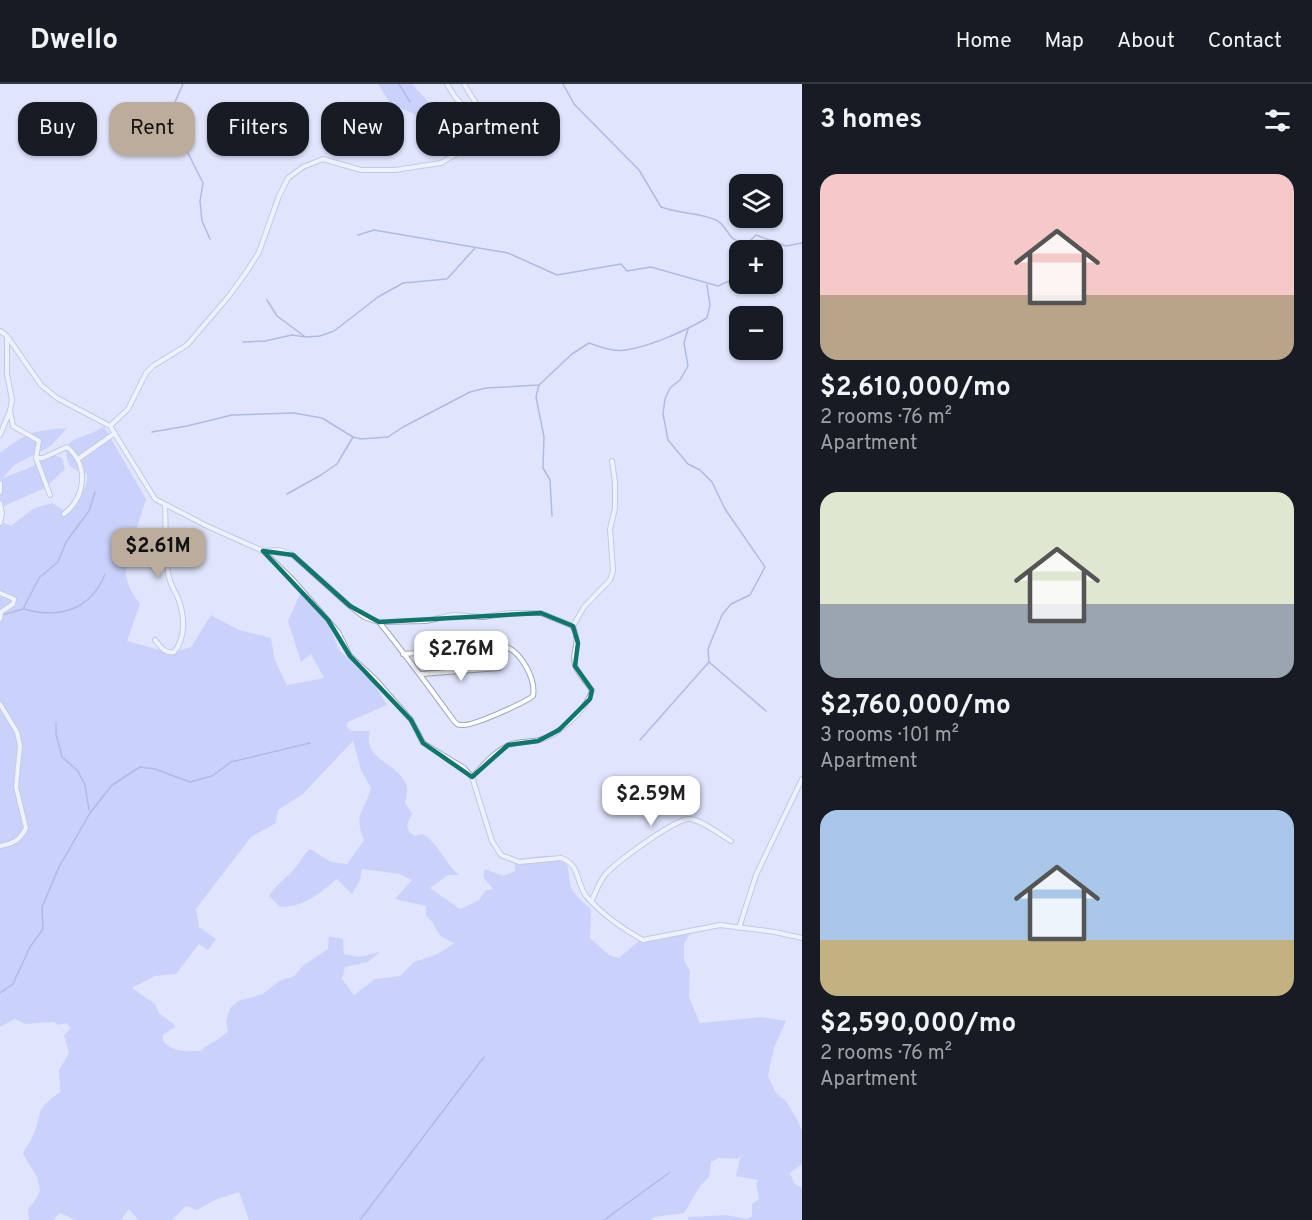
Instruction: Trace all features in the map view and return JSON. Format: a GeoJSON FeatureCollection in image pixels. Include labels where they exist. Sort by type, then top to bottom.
{"type":"FeatureCollection","features":[{"type":"Feature","properties":{"kind":"street"},"geometry":{"type":"LineString","coordinates":[[447,84],[460,102]]}},
{"type":"Feature","properties":{"kind":"street"},"geometry":{"type":"LineString","coordinates":[[464,84],[475,102]]}},
{"type":"Feature","properties":{"kind":"street"},"geometry":{"type":"LineString","coordinates":[[110,426],[128,409],[146,374],[153,366],[187,345],[247,271],[259,252],[279,196],[288,178],[303,167],[323,159],[361,170],[395,170],[441,163],[453,156]]}},
{"type":"Feature","properties":{"kind":"street"},"geometry":{"type":"LineString","coordinates":[[0,331],[7,336],[41,385],[57,398],[110,426],[154,498],[263,551],[292,580],[338,632],[350,656],[376,680],[411,720],[423,743],[464,768],[472,777],[492,841],[501,855],[519,862],[561,858],[568,860],[573,864],[582,887],[591,900],[619,924],[643,940],[720,925],[802,938]]}},
{"type":"Feature","properties":{"kind":"street"},"geometry":{"type":"LineString","coordinates":[[0,435],[12,400],[7,374],[7,336]]}},
{"type":"Feature","properties":{"kind":"street"},"geometry":{"type":"LineString","coordinates":[[10,411],[13,426],[39,441],[36,458],[50,495]]}},
{"type":"Feature","properties":{"kind":"street"},"geometry":{"type":"LineString","coordinates":[[78,459],[114,433]]}},
{"type":"Feature","properties":{"kind":"street"},"geometry":{"type":"LineString","coordinates":[[36,458],[43,458],[67,447],[78,459],[83,472],[82,482],[72,507],[64,514]]}},
{"type":"Feature","properties":{"kind":"street"},"geometry":{"type":"LineString","coordinates":[[573,626],[589,601],[610,580],[614,572],[610,529],[615,508],[612,460]]}},
{"type":"Feature","properties":{"kind":"street"},"geometry":{"type":"LineString","coordinates":[[0,483],[0,492]]}},
{"type":"Feature","properties":{"kind":"street"},"geometry":{"type":"LineString","coordinates":[[0,503],[2,514],[0,523]]}},
{"type":"Feature","properties":{"kind":"street"},"geometry":{"type":"LineString","coordinates":[[155,640],[162,649],[170,653],[174,652],[181,644],[184,623],[178,599],[170,584],[165,505]]}},
{"type":"Feature","properties":{"kind":"street"},"geometry":{"type":"LineString","coordinates":[[263,551],[279,550],[294,555],[350,606],[364,616],[379,622],[426,621],[453,615],[483,617],[529,613],[541,614],[573,626],[578,636],[575,666],[592,690],[585,707],[560,730],[544,738],[516,741],[498,750],[472,777]]}},
{"type":"Feature","properties":{"kind":"street"},"geometry":{"type":"LineString","coordinates":[[0,593],[14,599],[14,604],[1,612],[0,619]]}},
{"type":"Feature","properties":{"kind":"street"},"geometry":{"type":"LineString","coordinates":[[379,622],[403,654],[421,674],[454,721],[462,725],[478,722],[518,705],[530,698],[533,693],[534,686],[530,676],[513,650],[507,647],[403,654]]}},
{"type":"Feature","properties":{"kind":"street"},"geometry":{"type":"LineString","coordinates":[[421,674],[499,668]]}},
{"type":"Feature","properties":{"kind":"street"},"geometry":{"type":"LineString","coordinates":[[0,704],[17,732],[20,746],[16,787],[26,828],[21,838],[0,846]]}},
{"type":"Feature","properties":{"kind":"street"},"geometry":{"type":"LineString","coordinates":[[739,928],[756,875],[802,779]]}},
{"type":"Feature","properties":{"kind":"street"},"geometry":{"type":"LineString","coordinates":[[591,900],[605,875],[624,858],[683,819],[692,819],[731,842]]}},
{"type":"Feature","properties":{"kind":"highlighted area"},"geometry":{"type":"Polygon","coordinates":[[[263,551],[293,555],[350,606],[379,622],[541,613],[573,626],[578,643],[575,666],[592,690],[590,699],[559,730],[538,741],[508,745],[472,777],[423,743],[411,720],[350,656],[328,620],[263,551]]]}},
{"type":"Feature","properties":{"kind":"shaded area"},"geometry":{"type":"Polygon","coordinates":[[[378,84],[412,84],[429,102],[416,102],[416,115],[404,109],[404,102],[389,102],[378,84]]]}},
{"type":"Feature","properties":{"kind":"shaded area"},"geometry":{"type":"Polygon","coordinates":[[[102,427],[105,428],[146,499],[127,565],[126,575],[129,586],[140,604],[127,641],[171,653],[191,647],[211,615],[239,630],[271,638],[275,660],[287,685],[324,678],[311,654],[301,662],[288,621],[301,592],[326,618],[339,650],[374,684],[387,705],[348,722],[347,727],[352,731],[370,731],[371,749],[404,780],[407,788],[405,803],[412,813],[407,826],[410,833],[427,837],[459,875],[448,875],[430,888],[460,909],[479,900],[486,890],[493,889],[483,877],[485,869],[503,876],[515,871],[515,859],[557,857],[568,867],[570,885],[574,892],[591,909],[590,938],[609,955],[619,958],[640,940],[692,930],[684,944],[684,961],[690,971],[689,997],[700,1023],[762,1017],[786,1021],[774,1048],[768,1076],[776,1093],[786,1101],[802,1131],[802,1164],[790,1173],[794,1183],[802,1188],[802,1220],[688,1220],[689,1217],[726,1215],[748,1219],[752,1216],[752,1204],[759,1199],[756,1184],[758,1180],[736,1176],[741,1155],[738,1159],[719,1158],[711,1162],[709,1177],[698,1189],[684,1213],[654,1217],[651,1220],[249,1220],[239,1192],[217,1199],[197,1210],[186,1206],[172,1220],[138,1220],[129,1209],[121,1220],[76,1220],[60,1213],[53,1220],[29,1220],[28,1209],[40,1191],[37,1177],[23,1154],[36,1129],[42,1108],[60,1092],[59,1070],[69,1053],[64,1036],[70,1028],[67,1023],[25,1024],[15,1019],[0,1027],[0,514],[2,522],[11,526],[34,508],[52,503],[64,510],[80,494],[87,480],[87,474],[72,468],[68,462],[66,447],[74,440],[102,427]],[[353,741],[303,794],[278,810],[276,823],[251,837],[196,909],[199,927],[216,939],[208,950],[199,944],[176,974],[155,976],[132,988],[155,1004],[159,1013],[176,1026],[163,1035],[163,1041],[171,1048],[200,1051],[218,1039],[228,1031],[226,1021],[230,1008],[238,1001],[263,994],[279,981],[294,976],[304,965],[328,949],[329,936],[343,939],[344,954],[358,957],[380,952],[368,962],[345,967],[342,979],[354,995],[375,979],[400,976],[414,962],[438,954],[454,943],[443,937],[426,916],[426,906],[395,899],[412,880],[399,874],[362,869],[360,880],[352,894],[337,879],[311,899],[289,906],[280,907],[269,896],[310,849],[331,862],[347,864],[364,840],[359,824],[371,788],[361,770],[353,741]]]}},
{"type":"Feature","properties":{"kind":"shaded area"},"geometry":{"type":"Polygon","coordinates":[[[67,428],[51,446],[14,465],[3,478],[53,455],[62,458],[65,469],[45,488],[4,506],[0,514],[0,453],[31,434],[67,428]]]}},
{"type":"Feature","properties":{"kind":"waterway"},"geometry":{"type":"LineString","coordinates":[[183,84],[175,102],[174,130],[203,183],[200,201],[202,221],[210,239]]}},
{"type":"Feature","properties":{"kind":"waterway"},"geometry":{"type":"LineString","coordinates":[[399,84],[410,102]]}},
{"type":"Feature","properties":{"kind":"waterway"},"geometry":{"type":"LineString","coordinates":[[563,84],[574,104],[639,170],[661,207],[716,220],[736,240]]}},
{"type":"Feature","properties":{"kind":"waterway"},"geometry":{"type":"LineString","coordinates":[[358,235],[374,230],[508,253],[557,275],[621,264],[627,271],[651,267],[718,286],[729,281]]}},
{"type":"Feature","properties":{"kind":"waterway"},"geometry":{"type":"LineString","coordinates":[[751,240],[756,235],[770,240]]}},
{"type":"Feature","properties":{"kind":"waterway"},"geometry":{"type":"LineString","coordinates":[[783,245],[802,243]]}},
{"type":"Feature","properties":{"kind":"waterway"},"geometry":{"type":"LineString","coordinates":[[243,342],[265,341],[292,335],[320,336],[334,331],[378,297],[403,283],[447,279],[475,248]]}},
{"type":"Feature","properties":{"kind":"waterway"},"geometry":{"type":"LineString","coordinates":[[152,432],[232,415],[294,413],[322,418],[353,437],[361,439],[388,437],[470,392],[486,388],[539,385],[572,354],[589,343],[612,350],[626,350],[657,342],[689,328],[707,318],[710,305],[707,285]]}},
{"type":"Feature","properties":{"kind":"waterway"},"geometry":{"type":"LineString","coordinates":[[267,300],[277,316],[304,336]]}},
{"type":"Feature","properties":{"kind":"waterway"},"geometry":{"type":"LineString","coordinates":[[688,329],[684,343],[688,366],[680,380],[670,388],[665,399],[663,414],[668,440],[688,464],[700,470],[712,482],[725,509],[765,567],[750,595],[731,604],[722,615],[708,649],[709,662],[766,711]]}},
{"type":"Feature","properties":{"kind":"waterway"},"geometry":{"type":"LineString","coordinates":[[539,385],[536,397],[544,437],[543,468],[550,480],[552,516]]}},
{"type":"Feature","properties":{"kind":"waterway"},"geometry":{"type":"LineString","coordinates":[[287,494],[337,464],[353,437]]}},
{"type":"Feature","properties":{"kind":"waterway"},"geometry":{"type":"LineString","coordinates":[[2,615],[23,609],[39,578],[58,562],[66,542],[89,511],[95,492]]}},
{"type":"Feature","properties":{"kind":"waterway"},"geometry":{"type":"LineString","coordinates":[[24,609],[49,613],[72,609],[91,596],[105,574]]}},
{"type":"Feature","properties":{"kind":"waterway"},"geometry":{"type":"LineString","coordinates":[[640,740],[709,662]]}},
{"type":"Feature","properties":{"kind":"waterway"},"geometry":{"type":"LineString","coordinates":[[56,723],[56,734],[62,757],[78,771],[85,785],[89,810]]}},
{"type":"Feature","properties":{"kind":"waterway"},"geometry":{"type":"LineString","coordinates":[[0,993],[13,984],[30,947],[43,929],[42,907],[59,867],[90,813],[112,785],[140,767],[155,769],[190,782],[212,776],[231,762],[310,743]]}},
{"type":"Feature","properties":{"kind":"waterway"},"geometry":{"type":"LineString","coordinates":[[360,1220],[484,1057]]}},
{"type":"Feature","properties":{"kind":"waterway"},"geometry":{"type":"LineString","coordinates":[[604,1220],[669,1173]]}}]}
